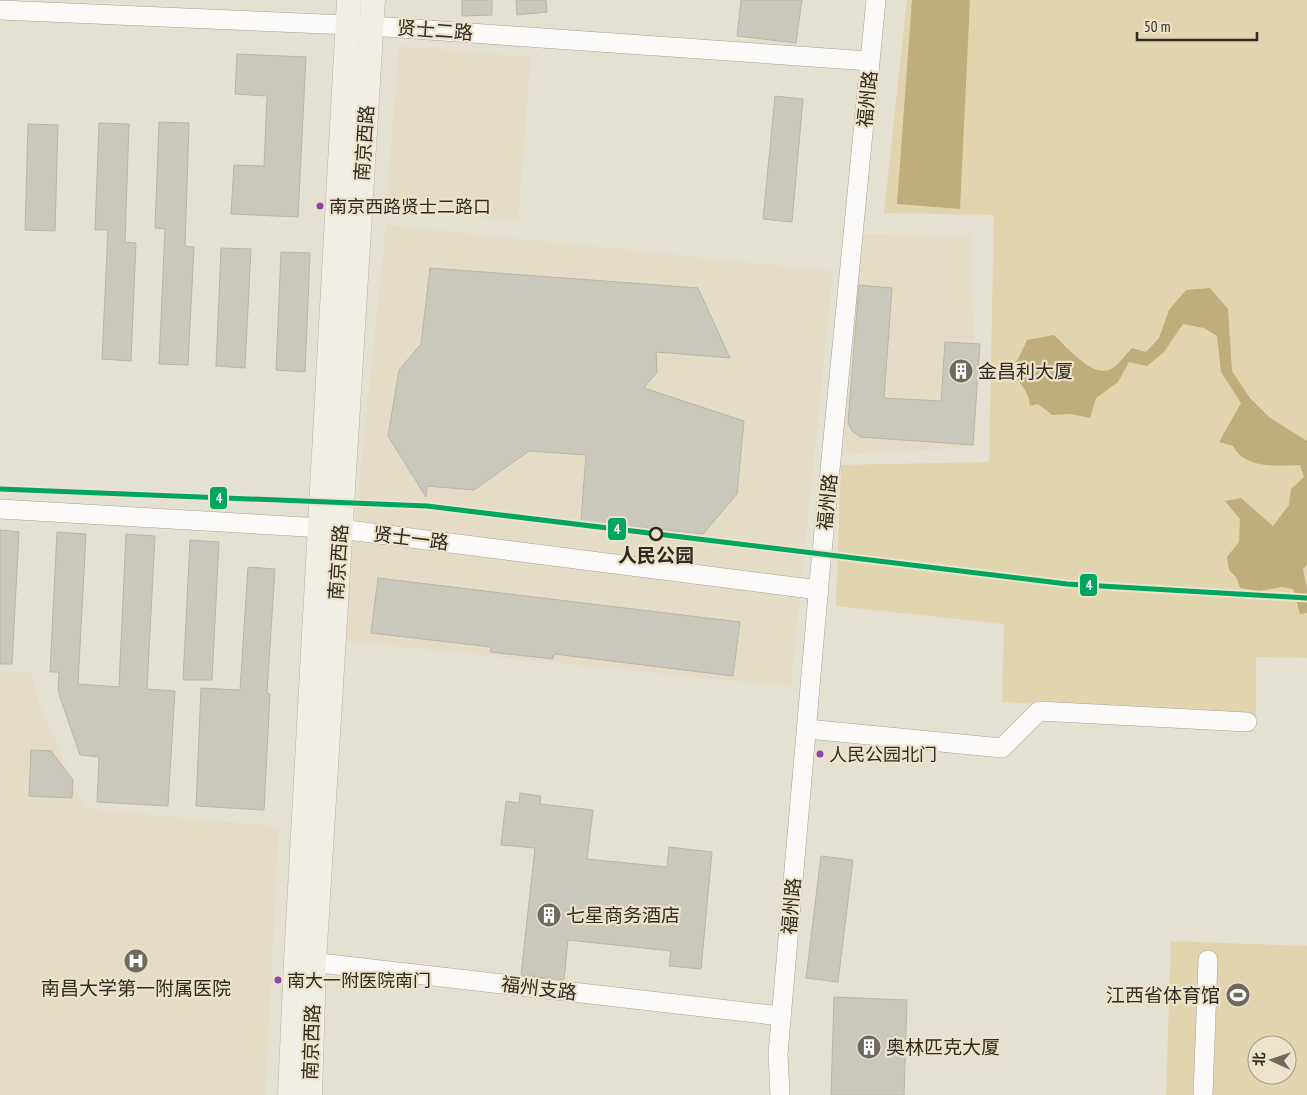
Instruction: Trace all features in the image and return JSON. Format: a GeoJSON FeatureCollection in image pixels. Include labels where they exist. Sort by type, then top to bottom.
{"type":"FeatureCollection","features":[{"type":"Feature","properties":{"kind":"main road","name":"南京西路"},"geometry":{"type":"LineString","coordinates":[[350,0],[360,26]]}},
{"type":"Feature","properties":{"kind":"main road","name":"南京西路"},"geometry":{"type":"LineString","coordinates":[[290,1095],[305,962],[360,26],[373,0]]}},
{"type":"Feature","properties":{"kind":"main road","name":"南京西路"},"geometry":{"type":"LineString","coordinates":[[305,962],[310,1095]]}},
{"type":"Feature","properties":{"kind":"street","name":"福州路"},"geometry":{"type":"LineString","coordinates":[[780,1095],[778,1054],[781,1016],[819,590],[876,0]]}},
{"type":"Feature","properties":{"kind":"street","name":"贤士二路"},"geometry":{"type":"LineString","coordinates":[[0,10],[360,26],[870,61]]}},
{"type":"Feature","properties":{"kind":"street","name":"贤士一路"},"geometry":{"type":"LineString","coordinates":[[0,509],[330,528],[819,590]]}},
{"type":"Feature","properties":{"kind":"street"},"geometry":{"type":"LineString","coordinates":[[807,729],[1002,748],[1039,711],[1246,722]]}},
{"type":"Feature","properties":{"kind":"street"},"geometry":{"type":"LineString","coordinates":[[1203,1095],[1208,960]]}},
{"type":"Feature","properties":{"kind":"street","name":"福州支路"},"geometry":{"type":"LineString","coordinates":[[305,962],[781,1016]]}},
{"type":"Feature","properties":{"kind":"shaded area"},"geometry":{"type":"Polygon","coordinates":[[[907,0],[1307,0],[1307,658],[1256,657],[1256,717],[1002,702],[1004,624],[836,606],[841,465],[989,462],[994,215],[884,213],[907,0]]]}},
{"type":"Feature","properties":{"kind":"shaded area"},"geometry":{"type":"Polygon","coordinates":[[[912,0],[970,0],[960,209],[897,204],[912,0]]]}},
{"type":"Feature","properties":{"kind":"shaded area"},"geometry":{"type":"Polygon","coordinates":[[[399,46],[531,57],[518,220],[386,210],[399,46]]]}},
{"type":"Feature","properties":{"kind":"shaded area"},"geometry":{"type":"Polygon","coordinates":[[[386,225],[833,271],[791,687],[343,641],[386,225]]]}},
{"type":"Feature","properties":{"kind":"shaded area"},"geometry":{"type":"Polygon","coordinates":[[[862,234],[971,235],[976,447],[842,455],[862,234]]]}},
{"type":"Feature","properties":{"kind":"shaded area"},"geometry":{"type":"Polygon","coordinates":[[[1210,288],[1228,309],[1232,371],[1250,398],[1269,417],[1307,441],[1307,565],[1303,569],[1307,588],[1307,613],[1300,614],[1293,589],[1282,587],[1259,591],[1240,588],[1236,577],[1229,570],[1227,557],[1239,542],[1240,519],[1225,501],[1241,498],[1273,526],[1289,505],[1291,489],[1304,477],[1300,465],[1272,465],[1253,462],[1245,459],[1233,446],[1219,442],[1241,403],[1221,372],[1217,336],[1204,328],[1183,324],[1164,352],[1147,366],[1129,362],[1118,382],[1096,398],[1090,418],[1071,414],[1052,415],[1038,404],[1030,406],[1028,395],[1008,369],[1018,359],[1027,340],[1054,335],[1087,365],[1102,371],[1109,370],[1132,348],[1146,352],[1159,338],[1169,310],[1186,290],[1210,288]]]}},
{"type":"Feature","properties":{"kind":"shaded area","name":"南昌大学第一附属医院"},"geometry":{"type":"Polygon","coordinates":[[[0,671],[31,672],[39,702],[84,808],[279,827],[265,1095],[0,1095],[0,671]]]}},
{"type":"Feature","properties":{"kind":"shaded area","name":"江西省体育馆"},"geometry":{"type":"Polygon","coordinates":[[[1171,941],[1307,946],[1307,1095],[1166,1095],[1171,941]]]}},
{"type":"Feature","properties":{"kind":"building"},"geometry":{"type":"Polygon","coordinates":[[[462,0],[492,0],[492,15],[462,16],[462,0]]]}},
{"type":"Feature","properties":{"kind":"building"},"geometry":{"type":"Polygon","coordinates":[[[516,0],[546,0],[547,12],[517,15],[516,0]]]}},
{"type":"Feature","properties":{"kind":"building"},"geometry":{"type":"Polygon","coordinates":[[[741,0],[802,0],[796,43],[737,36],[741,0]]]}},
{"type":"Feature","properties":{"kind":"building"},"geometry":{"type":"Polygon","coordinates":[[[237,54],[306,57],[298,217],[231,214],[234,165],[264,166],[267,96],[235,94],[237,54]]]}},
{"type":"Feature","properties":{"kind":"building"},"geometry":{"type":"Polygon","coordinates":[[[775,96],[803,99],[792,222],[763,219],[775,96]]]}},
{"type":"Feature","properties":{"kind":"building"},"geometry":{"type":"Polygon","coordinates":[[[159,122],[189,123],[185,246],[194,247],[188,365],[159,364],[165,229],[155,228],[159,122]]]}},
{"type":"Feature","properties":{"kind":"building"},"geometry":{"type":"Polygon","coordinates":[[[99,123],[129,124],[125,242],[136,243],[131,361],[102,359],[108,230],[95,230],[99,123]]]}},
{"type":"Feature","properties":{"kind":"building"},"geometry":{"type":"Polygon","coordinates":[[[28,124],[58,125],[55,231],[25,230],[28,124]]]}},
{"type":"Feature","properties":{"kind":"building"},"geometry":{"type":"Polygon","coordinates":[[[221,248],[251,249],[245,368],[216,366],[221,248]]]}},
{"type":"Feature","properties":{"kind":"building"},"geometry":{"type":"Polygon","coordinates":[[[281,252],[310,253],[305,372],[276,370],[281,252]]]}},
{"type":"Feature","properties":{"kind":"building"},"geometry":{"type":"Polygon","coordinates":[[[430,268],[698,288],[730,358],[656,352],[657,372],[644,388],[744,421],[737,494],[703,534],[581,521],[586,455],[529,451],[474,490],[427,486],[426,497],[388,436],[399,370],[421,344],[430,268]]]}},
{"type":"Feature","properties":{"kind":"building","name":"金昌利大厦"},"geometry":{"type":"Polygon","coordinates":[[[859,285],[892,288],[884,398],[941,401],[945,342],[980,344],[973,445],[860,437],[851,430],[848,422],[859,285]]]}},
{"type":"Feature","properties":{"kind":"building"},"geometry":{"type":"Polygon","coordinates":[[[0,530],[19,532],[12,664],[0,664],[0,530]]]}},
{"type":"Feature","properties":{"kind":"building"},"geometry":{"type":"Polygon","coordinates":[[[57,532],[86,534],[78,684],[119,687],[126,534],[155,536],[147,689],[175,691],[168,806],[97,802],[99,757],[80,755],[58,691],[59,672],[50,672],[57,532]]]}},
{"type":"Feature","properties":{"kind":"building"},"geometry":{"type":"Polygon","coordinates":[[[190,540],[219,542],[212,680],[183,680],[190,540]]]}},
{"type":"Feature","properties":{"kind":"building"},"geometry":{"type":"Polygon","coordinates":[[[248,567],[275,569],[267,693],[270,694],[264,810],[196,806],[201,688],[240,690],[248,567]]]}},
{"type":"Feature","properties":{"kind":"building"},"geometry":{"type":"Polygon","coordinates":[[[378,578],[740,622],[733,676],[554,654],[553,659],[490,652],[491,647],[371,633],[378,578]]]}},
{"type":"Feature","properties":{"kind":"building"},"geometry":{"type":"Polygon","coordinates":[[[31,750],[51,751],[73,780],[72,798],[29,796],[31,750]]]}},
{"type":"Feature","properties":{"kind":"building"},"geometry":{"type":"Polygon","coordinates":[[[520,793],[541,796],[540,804],[593,810],[587,859],[667,867],[669,847],[712,852],[701,969],[669,966],[671,951],[568,940],[564,980],[521,975],[535,848],[501,845],[506,801],[519,803],[520,793]]]}},
{"type":"Feature","properties":{"kind":"building"},"geometry":{"type":"Polygon","coordinates":[[[821,856],[853,860],[838,982],[806,978],[821,856]]]}},
{"type":"Feature","properties":{"kind":"building","name":"奥林匹克大厦"},"geometry":{"type":"Polygon","coordinates":[[[834,997],[907,1000],[904,1095],[831,1095],[834,997]]]}},
{"type":"Feature","properties":{"kind":"transit line","name":"4"},"geometry":{"type":"LineString","coordinates":[[0,489],[427,506],[1067,584],[1307,598]]}},
{"type":"Feature","properties":{"kind":"place","name":"南京西路贤士二路口"},"geometry":{"type":"Point","coordinates":[320,206]}},
{"type":"Feature","properties":{"kind":"place","name":"金昌利大厦"},"geometry":{"type":"Point","coordinates":[961,371]}},
{"type":"Feature","properties":{"kind":"place","name":"人民公园"},"geometry":{"type":"Point","coordinates":[656,534]}},
{"type":"Feature","properties":{"kind":"place","name":"人民公园北门"},"geometry":{"type":"Point","coordinates":[820,754]}},
{"type":"Feature","properties":{"kind":"place","name":"七星商务酒店"},"geometry":{"type":"Point","coordinates":[549,915]}},
{"type":"Feature","properties":{"kind":"place","name":"南昌大学第一附属医院"},"geometry":{"type":"Point","coordinates":[136,961]}},
{"type":"Feature","properties":{"kind":"place","name":"南大一附医院南门"},"geometry":{"type":"Point","coordinates":[278,980]}},
{"type":"Feature","properties":{"kind":"place","name":"江西省体育馆"},"geometry":{"type":"Point","coordinates":[1238,995]}},
{"type":"Feature","properties":{"kind":"place","name":"奥林匹克大厦"},"geometry":{"type":"Point","coordinates":[869,1047]}}]}
